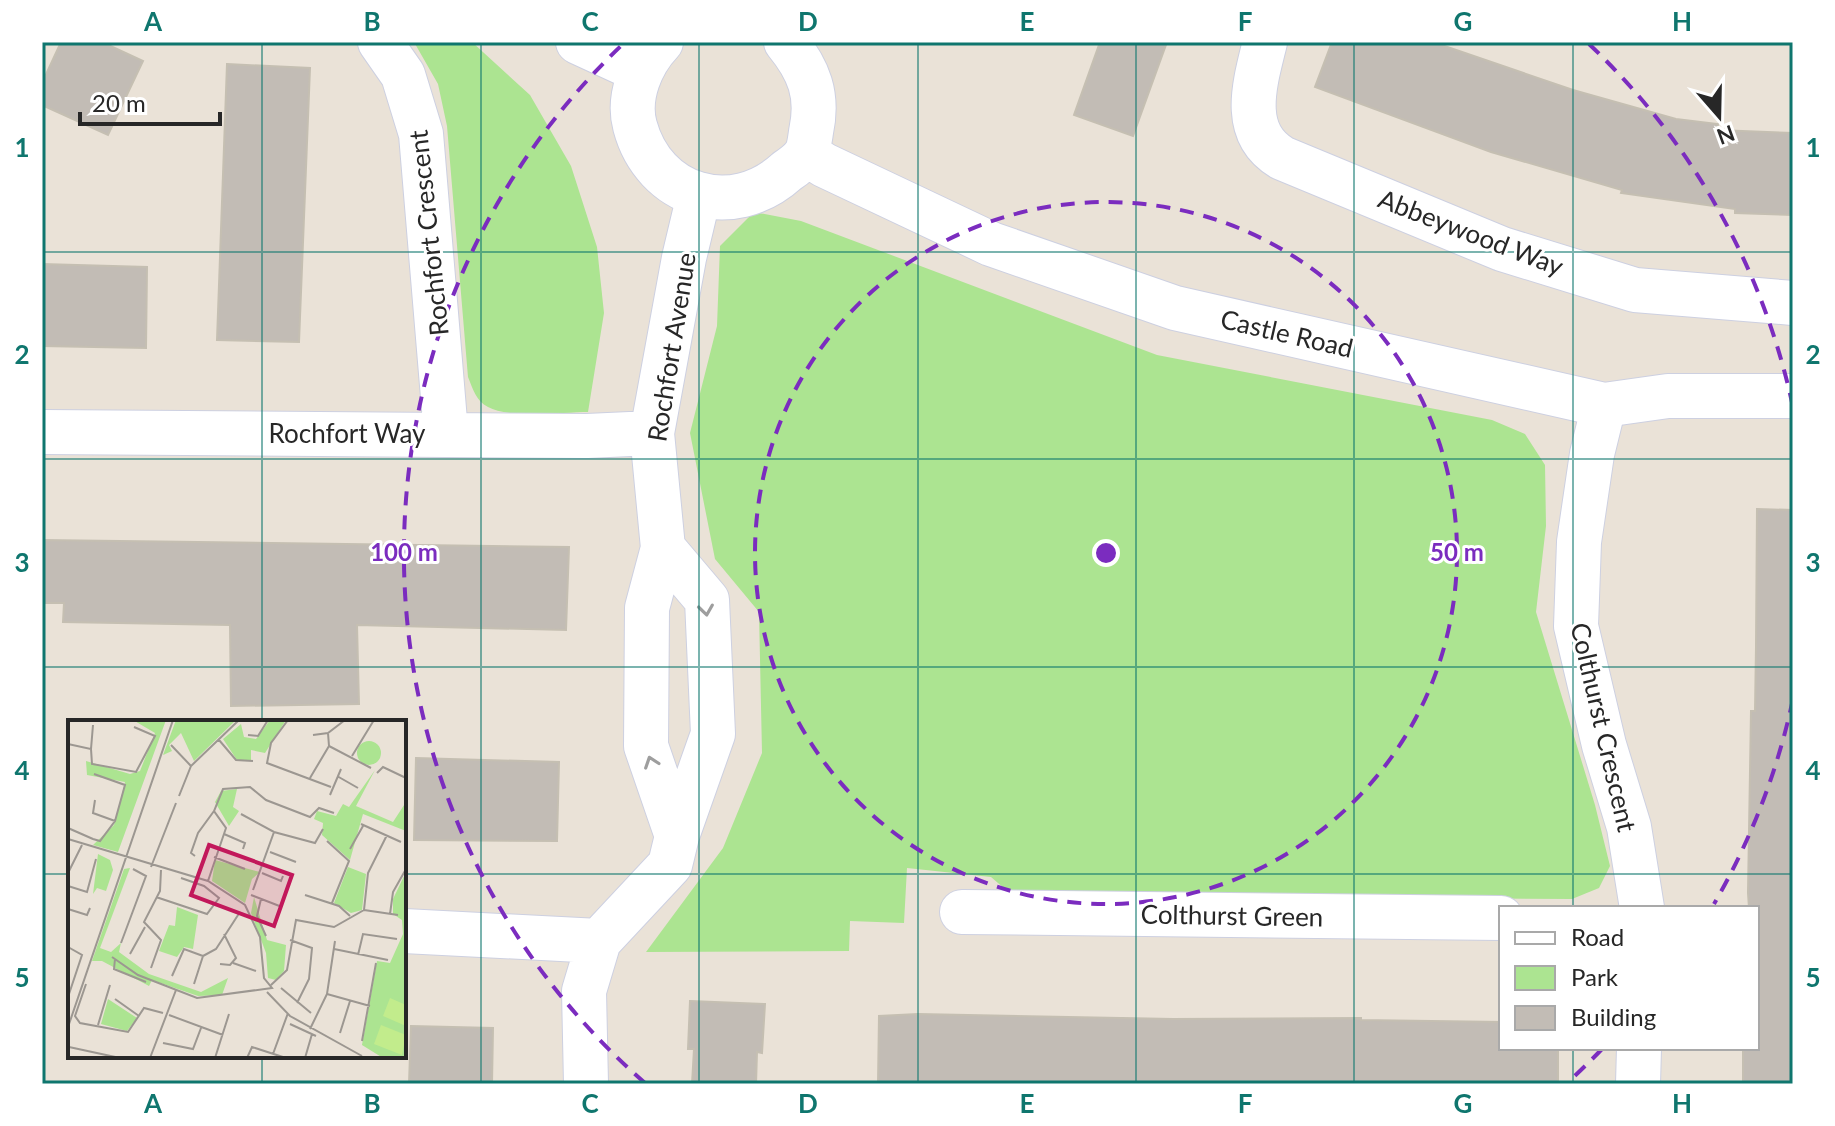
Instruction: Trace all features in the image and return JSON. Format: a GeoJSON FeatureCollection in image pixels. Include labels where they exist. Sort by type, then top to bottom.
{"type":"FeatureCollection","features":[{"type":"Feature","properties":{"kind":"street","name":"Rochfort Crescent"},"geometry":{"type":"LineString","coordinates":[[380,42],[403,75],[421,134],[446,433]]}},
{"type":"Feature","properties":{"kind":"street"},"geometry":{"type":"LineString","coordinates":[[578,42],[651,56],[634,92],[633,119],[640,144],[654,167],[675,184],[699,195],[724,199],[750,194],[773,184],[807,154],[814,118],[812,88],[802,61],[786,42]]}},
{"type":"Feature","properties":{"kind":"street","name":"Abbeywood Way"},"geometry":{"type":"LineString","coordinates":[[1265,42],[1253,91],[1254,116],[1267,149],[1282,158],[1502,249],[1635,290],[1793,303]]}},
{"type":"Feature","properties":{"kind":"street","name":"Castle Road"},"geometry":{"type":"LineString","coordinates":[[807,154],[824,165],[991,244],[1175,308],[1604,405],[1668,396],[1793,396]]}},
{"type":"Feature","properties":{"kind":"street","name":"Rochfort Avenue"},"geometry":{"type":"LineString","coordinates":[[677,836],[646,746],[647,608],[663,548],[652,433],[681,271],[699,195]]}},
{"type":"Feature","properties":{"kind":"street","name":"Colthurst Crescent"},"geometry":{"type":"LineString","coordinates":[[1604,405],[1592,454],[1579,542],[1576,626],[1604,745],[1629,827],[1642,906]]}},
{"type":"Feature","properties":{"kind":"street","name":"Rochfort Way"},"geometry":{"type":"LineString","coordinates":[[42,432],[595,436],[652,433]]}},
{"type":"Feature","properties":{"kind":"street"},"geometry":{"type":"LineString","coordinates":[[586,1084],[584,991],[599,941],[670,865],[713,734],[707,600],[663,548]]}},
{"type":"Feature","properties":{"kind":"street","name":"Colthurst Green"},"geometry":{"type":"LineString","coordinates":[[962,912],[1499,918]]}},
{"type":"Feature","properties":{"kind":"street"},"geometry":{"type":"LineString","coordinates":[[406,931],[599,941]]}},
{"type":"Feature","properties":{"kind":"street"},"geometry":{"type":"LineString","coordinates":[[1638,1084],[1639,1050]]}},
{"type":"Feature","properties":{"kind":"green space"},"geometry":{"type":"Polygon","coordinates":[[[414,42],[472,42],[530,95],[571,166],[597,247],[604,313],[588,412],[523,414],[497,411],[484,404],[473,390],[468,377],[447,126],[438,84],[414,42]]]}},
{"type":"Feature","properties":{"kind":"green space"},"geometry":{"type":"Polygon","coordinates":[[[754,212],[801,221],[1157,355],[1492,420],[1525,434],[1545,465],[1546,526],[1536,612],[1595,805],[1610,866],[1599,888],[1572,899],[1012,895],[991,877],[907,868],[904,923],[850,921],[849,951],[646,952],[723,848],[762,753],[759,612],[715,559],[690,433],[717,326],[720,246],[754,212]]]}},
{"type":"Feature","properties":{"kind":"building"},"geometry":{"type":"Polygon","coordinates":[[[61,42],[102,42],[143,61],[108,135],[42,105],[42,83],[61,42]]]}},
{"type":"Feature","properties":{"kind":"building"},"geometry":{"type":"Polygon","coordinates":[[[1100,42],[1167,42],[1133,136],[1074,115],[1100,42]]]}},
{"type":"Feature","properties":{"kind":"building"},"geometry":{"type":"Polygon","coordinates":[[[1332,42],[1433,42],[1573,90],[1676,119],[1718,124],[1717,130],[1793,133],[1793,215],[1735,213],[1735,209],[1621,193],[1622,190],[1491,152],[1315,87],[1332,42]]]}},
{"type":"Feature","properties":{"kind":"building"},"geometry":{"type":"Polygon","coordinates":[[[227,64],[310,68],[299,342],[217,340],[227,64]]]}},
{"type":"Feature","properties":{"kind":"building"},"geometry":{"type":"Polygon","coordinates":[[[42,264],[147,267],[146,348],[42,346],[42,264]]]}},
{"type":"Feature","properties":{"kind":"building"},"geometry":{"type":"Polygon","coordinates":[[[1757,509],[1793,510],[1793,1084],[1743,1084],[1743,1050],[1759,1050],[1759,906],[1749,906],[1748,893],[1751,711],[1755,711],[1757,509]]]}},
{"type":"Feature","properties":{"kind":"building"},"geometry":{"type":"Polygon","coordinates":[[[42,540],[569,547],[566,630],[357,625],[359,704],[231,706],[230,625],[63,622],[64,603],[42,603],[42,540]]]}},
{"type":"Feature","properties":{"kind":"building"},"geometry":{"type":"Polygon","coordinates":[[[416,758],[559,762],[557,841],[414,840],[416,758]]]}},
{"type":"Feature","properties":{"kind":"building"},"geometry":{"type":"Polygon","coordinates":[[[690,1001],[765,1004],[762,1053],[757,1052],[756,1084],[692,1084],[694,1049],[688,1049],[690,1001]]]}},
{"type":"Feature","properties":{"kind":"building"},"geometry":{"type":"Polygon","coordinates":[[[879,1016],[1361,1018],[1499,1022],[1499,1050],[1558,1050],[1558,1084],[878,1084],[879,1016]]]}},
{"type":"Feature","properties":{"kind":"building"},"geometry":{"type":"Polygon","coordinates":[[[411,1026],[493,1028],[492,1084],[409,1084],[411,1026]]]}}]}
